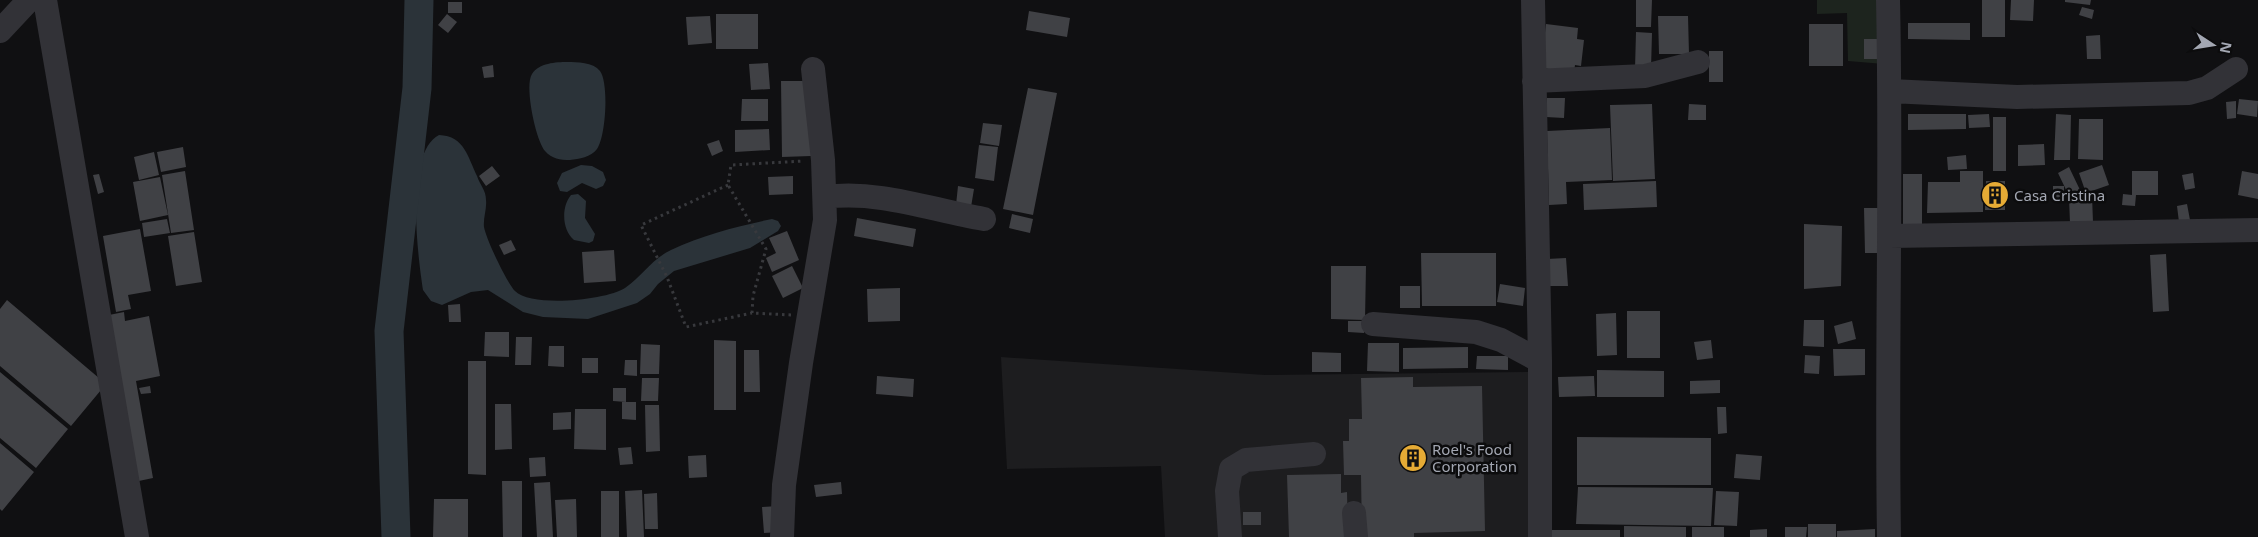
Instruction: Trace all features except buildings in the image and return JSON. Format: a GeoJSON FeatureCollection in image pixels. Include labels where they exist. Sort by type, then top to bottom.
{"type":"FeatureCollection","features":[{"type":"Feature","properties":{"kind":"street"},"geometry":{"type":"LineString","coordinates":[[0,31],[29,0]]}},
{"type":"Feature","properties":{"kind":"street"},"geometry":{"type":"LineString","coordinates":[[45,0],[137,537]]}},
{"type":"Feature","properties":{"kind":"street"},"geometry":{"type":"LineString","coordinates":[[1533,0],[1540,361],[1540,537]]}},
{"type":"Feature","properties":{"kind":"street"},"geometry":{"type":"LineString","coordinates":[[1888,0],[1890,91],[1887,427],[1889,537]]}},
{"type":"Feature","properties":{"kind":"street"},"geometry":{"type":"LineString","coordinates":[[1534,80],[1645,76],[1698,62]]}},
{"type":"Feature","properties":{"kind":"street"},"geometry":{"type":"LineString","coordinates":[[782,537],[784,485],[809,316],[826,220],[823,160],[813,69]]}},
{"type":"Feature","properties":{"kind":"street"},"geometry":{"type":"LineString","coordinates":[[1890,91],[2017,97],[2189,93],[2207,88],[2236,69]]}},
{"type":"Feature","properties":{"kind":"street"},"geometry":{"type":"LineString","coordinates":[[825,197],[843,194],[888,197],[938,211],[984,219]]}},
{"type":"Feature","properties":{"kind":"street"},"geometry":{"type":"LineString","coordinates":[[1890,236],[2258,230]]}},
{"type":"Feature","properties":{"kind":"street"},"geometry":{"type":"LineString","coordinates":[[1373,324],[1476,332],[1502,340],[1540,361]]}},
{"type":"Feature","properties":{"kind":"street"},"geometry":{"type":"LineString","coordinates":[[1230,537],[1227,491],[1231,469],[1246,460],[1314,454]]}},
{"type":"Feature","properties":{"kind":"street"},"geometry":{"type":"LineString","coordinates":[[1354,513],[1356,537]]}},
{"type":"Feature","properties":{"kind":"path"},"geometry":{"type":"LineString","coordinates":[[752,313],[752,296],[766,249],[728,185],[730,165],[823,160]]}},
{"type":"Feature","properties":{"kind":"path"},"geometry":{"type":"LineString","coordinates":[[728,185],[641,225],[667,277],[686,327],[752,313],[809,316]]}},
{"type":"Feature","properties":{"kind":"shaded area"},"geometry":{"type":"Polygon","coordinates":[[[1817,0],[1884,0],[1884,64],[1848,61],[1847,13],[1817,14],[1817,0]]]}},
{"type":"Feature","properties":{"kind":"shaded area"},"geometry":{"type":"Polygon","coordinates":[[[567,62],[585,63],[597,68],[603,77],[605,86],[603,133],[597,149],[588,156],[570,160],[553,157],[545,151],[535,125],[529,90],[532,74],[539,67],[567,62]]]}},
{"type":"Feature","properties":{"kind":"shaded area"},"geometry":{"type":"Polygon","coordinates":[[[439,135],[455,139],[468,155],[485,193],[484,227],[489,241],[511,286],[515,291],[524,296],[553,301],[603,296],[625,288],[658,258],[683,245],[721,232],[772,219],[778,221],[781,226],[778,231],[750,248],[674,271],[658,284],[650,294],[637,303],[588,319],[543,317],[523,312],[488,290],[471,292],[442,305],[431,301],[423,290],[418,254],[416,207],[417,183],[421,162],[428,145],[439,135]]]}},
{"type":"Feature","properties":{"kind":"shaded area"},"geometry":{"type":"Polygon","coordinates":[[[581,165],[592,166],[603,172],[606,180],[603,186],[596,189],[582,183],[567,192],[560,191],[557,183],[562,173],[581,165]]]}},
{"type":"Feature","properties":{"kind":"shaded area"},"geometry":{"type":"Polygon","coordinates":[[[578,194],[586,201],[585,218],[595,234],[593,241],[589,243],[574,240],[565,225],[564,212],[568,200],[571,195],[578,194]]]}},
{"type":"Feature","properties":{"kind":"shaded area","name":"Roel's Food Corporation"},"geometry":{"type":"Polygon","coordinates":[[[1001,357],[1265,375],[1533,372],[1533,537],[1165,537],[1161,466],[1007,469],[1001,357]]]}},
{"type":"Feature","properties":{"kind":"waterway"},"geometry":{"type":"LineString","coordinates":[[396,537],[389,331],[417,88],[419,0]]}},
{"type":"Feature","properties":{"kind":"place","name":"Casa Cristina"},"geometry":{"type":"Point","coordinates":[1995,195]}},
{"type":"Feature","properties":{"kind":"place","name":"Roel's Food Corporation"},"geometry":{"type":"Point","coordinates":[1413,458]}}]}
